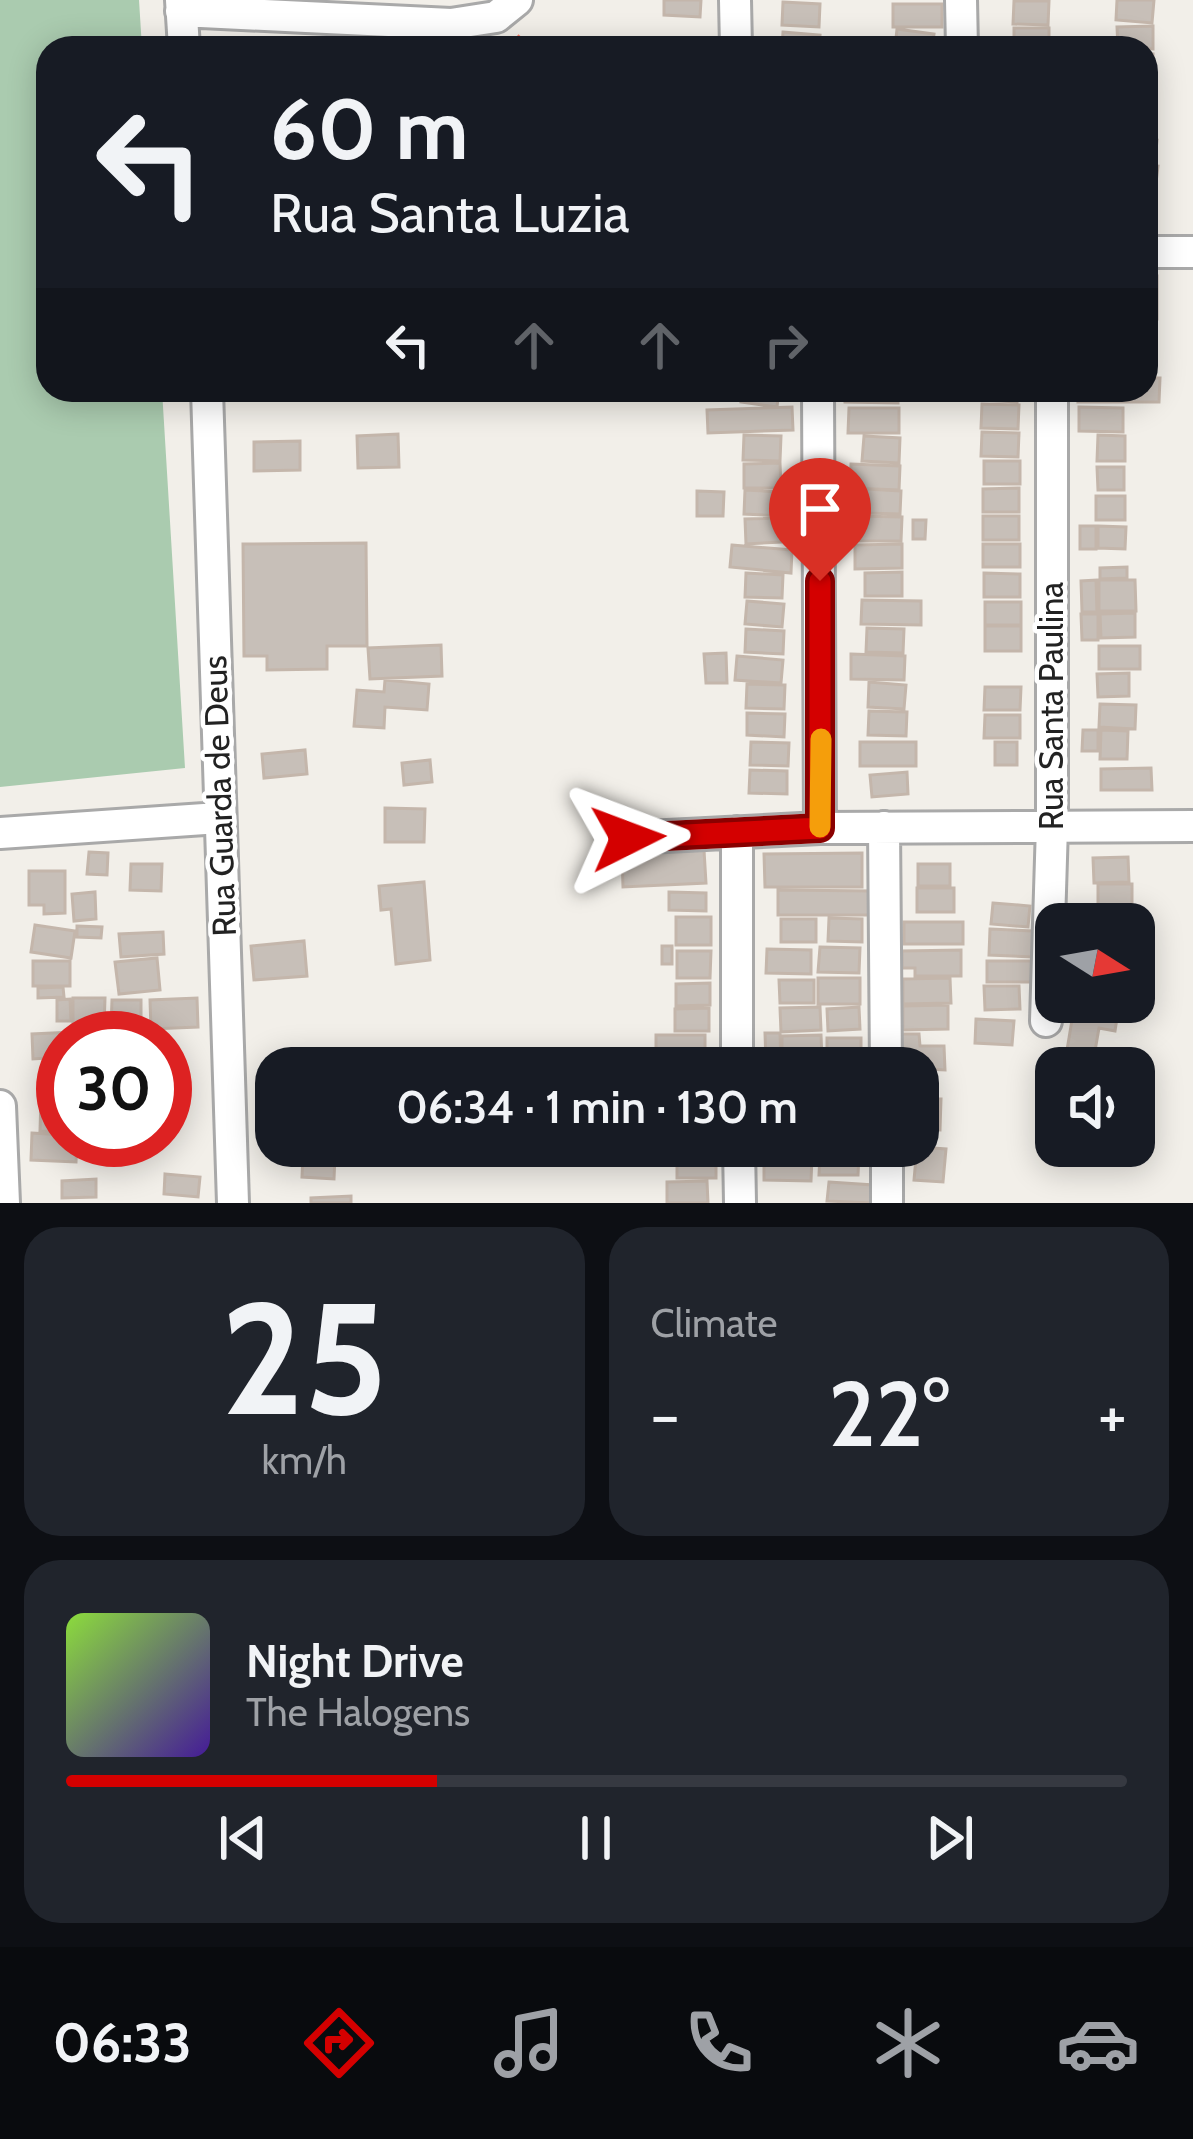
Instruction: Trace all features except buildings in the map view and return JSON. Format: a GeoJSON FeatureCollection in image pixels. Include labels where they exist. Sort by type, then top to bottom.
{"type":"FeatureCollection","features":[{"type":"Feature","properties":{"kind":"street"},"geometry":{"type":"LineString","coordinates":[[183,36],[181,6],[451,24],[496,17],[517,0]]}},
{"type":"Feature","properties":{"kind":"street"},"geometry":{"type":"LineString","coordinates":[[735,0],[736,36]]}},
{"type":"Feature","properties":{"kind":"street"},"geometry":{"type":"LineString","coordinates":[[961,0],[962,36]]}},
{"type":"Feature","properties":{"kind":"street"},"geometry":{"type":"LineString","coordinates":[[1158,252],[1193,252]]}},
{"type":"Feature","properties":{"kind":"street","name":"Rua Guarda de Deus"},"geometry":{"type":"LineString","coordinates":[[207,402],[232,1203]]}},
{"type":"Feature","properties":{"kind":"street"},"geometry":{"type":"LineString","coordinates":[[818,402],[820,828]]}},
{"type":"Feature","properties":{"kind":"street","name":"Rua Santa Paulina"},"geometry":{"type":"LineString","coordinates":[[1050,903],[1052,402]]}},
{"type":"Feature","properties":{"kind":"street"},"geometry":{"type":"LineString","coordinates":[[0,833],[219,818]]}},
{"type":"Feature","properties":{"kind":"street"},"geometry":{"type":"LineString","coordinates":[[628,838],[820,828],[1193,826]]}},
{"type":"Feature","properties":{"kind":"street"},"geometry":{"type":"LineString","coordinates":[[884,827],[886,1047]]}},
{"type":"Feature","properties":{"kind":"street"},"geometry":{"type":"LineString","coordinates":[[736,832],[737,1047]]}},
{"type":"Feature","properties":{"kind":"street"},"geometry":{"type":"LineString","coordinates":[[0,1106],[4,1203]]}},
{"type":"Feature","properties":{"kind":"street"},"geometry":{"type":"LineString","coordinates":[[739,1167],[740,1203]]}},
{"type":"Feature","properties":{"kind":"street"},"geometry":{"type":"LineString","coordinates":[[886,1167],[887,1203]]}},
{"type":"Feature","properties":{"kind":"green space"},"geometry":{"type":"Polygon","coordinates":[[[0,0],[139,0],[141,36],[36,36],[36,402],[163,402],[185,768],[0,787],[0,0]]]}},
{"type":"Feature","properties":{"kind":"slow traffic"},"geometry":{"type":"LineString","coordinates":[[820,827],[821,739]]}},
{"type":"Feature","properties":{"kind":"route"},"geometry":{"type":"LineString","coordinates":[[628,838],[820,828],[820,581]]}}]}
